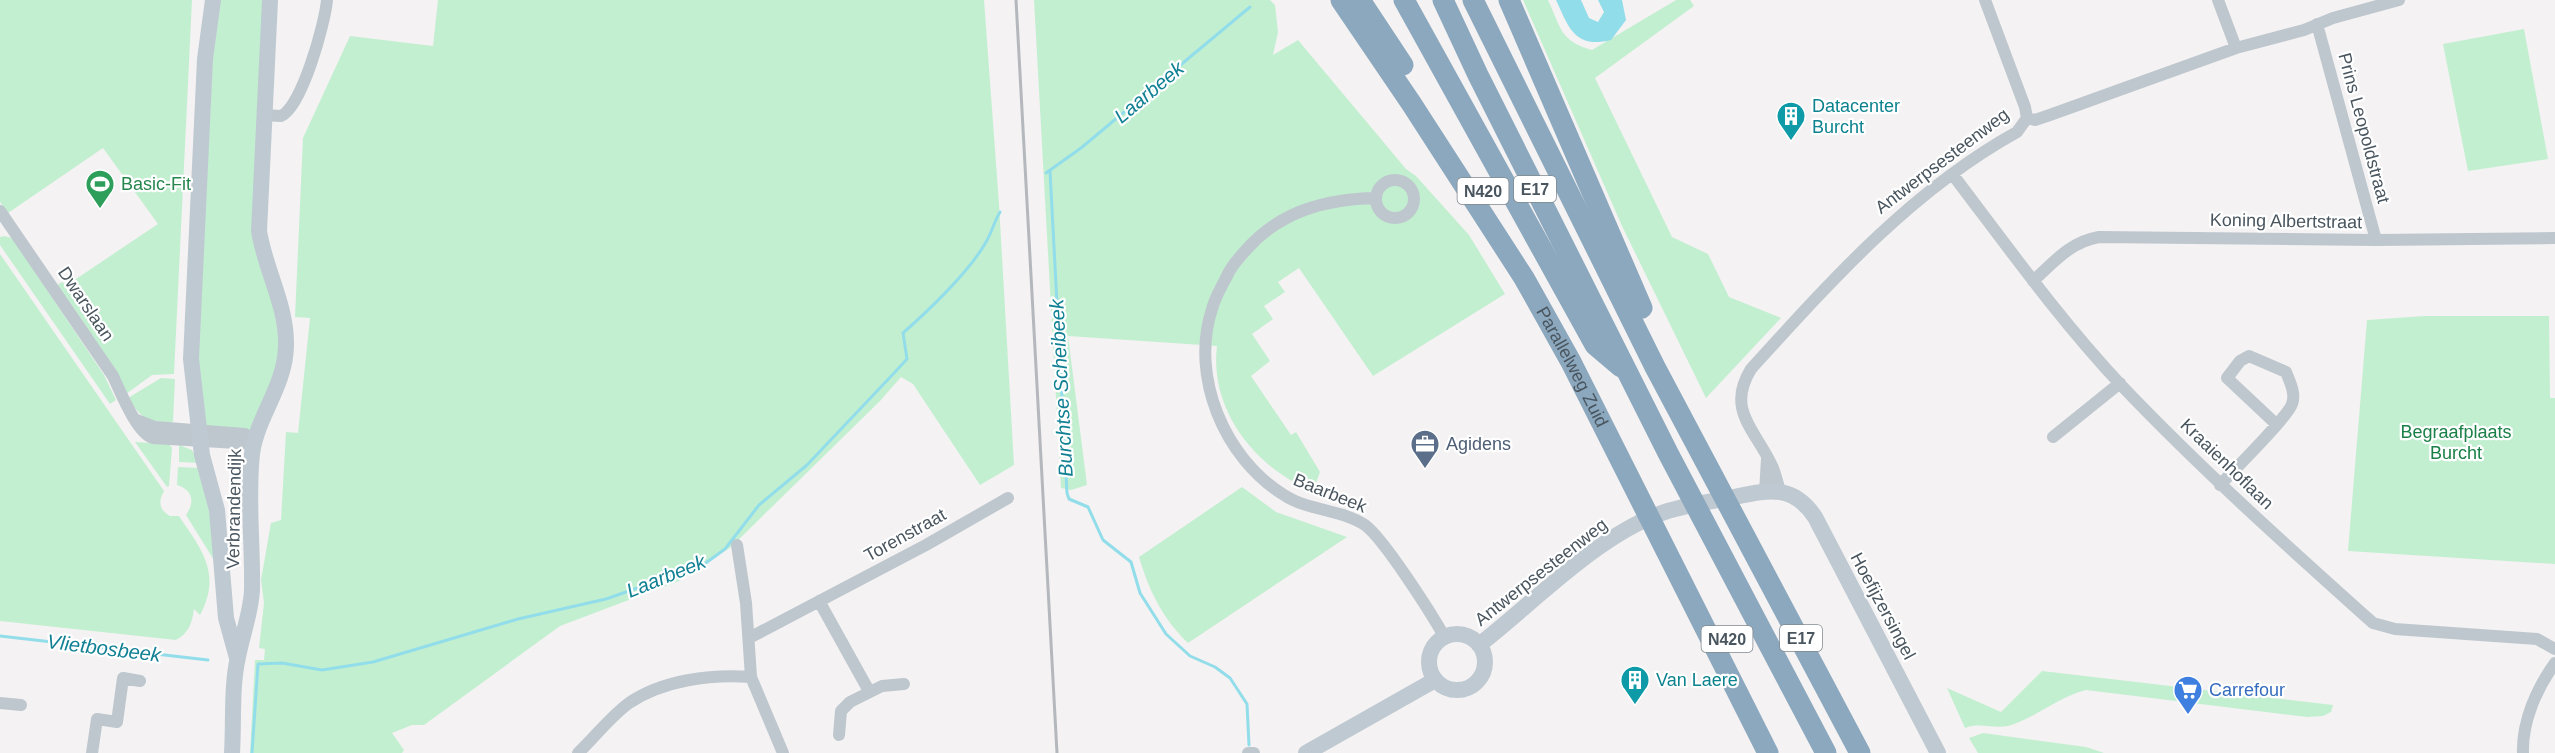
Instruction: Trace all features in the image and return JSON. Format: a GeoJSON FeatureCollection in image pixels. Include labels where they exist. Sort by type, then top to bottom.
{"type":"FeatureCollection","features":[{"type":"Feature","properties":{"kind":"highway","name":"Parallelweg Zuid"},"geometry":{"type":"LineString","coordinates":[[1341,0],[1411,102],[1524,278],[1643,492]]}},
{"type":"Feature","properties":{"kind":"highway","name":"Parallelweg Zuid"},"geometry":{"type":"LineString","coordinates":[[1360,0],[1466,164],[1538,282],[1661,528],[1768,753]]}},
{"type":"Feature","properties":{"kind":"highway"},"geometry":{"type":"LineString","coordinates":[[1404,0],[1596,345],[1630,376]]}},
{"type":"Feature","properties":{"kind":"highway","name":"E17"},"geometry":{"type":"LineString","coordinates":[[1443,0],[1527,175],[1668,453],[1826,753]]}},
{"type":"Feature","properties":{"kind":"highway","name":"E17"},"geometry":{"type":"LineString","coordinates":[[1473,0],[1655,367],[1741,524],[1860,753]]}},
{"type":"Feature","properties":{"kind":"highway"},"geometry":{"type":"LineString","coordinates":[[1509,0],[1645,315],[1655,367]]}},
{"type":"Feature","properties":{"kind":"highway","name":"Parallelweg Zuid"},"geometry":{"type":"LineString","coordinates":[[1661,528],[1742,668],[1784,753]]}},
{"type":"Feature","properties":{"kind":"main road","name":"Verbrandendijk"},"geometry":{"type":"LineString","coordinates":[[213,0],[206,45],[191,359],[197,430],[217,510],[226,618],[237,658]]}},
{"type":"Feature","properties":{"kind":"main road","name":"Verbrandendijk"},"geometry":{"type":"LineString","coordinates":[[232,753],[237,658],[252,589],[250,487],[254,444],[277,390],[286,347],[282,304],[263,254],[259,231],[270,0]]}},
{"type":"Feature","properties":{"kind":"main road","name":"Antwerpsesteenweg"},"geometry":{"type":"LineString","coordinates":[[1479,645],[1606,543],[1649,518],[1670,510],[1772,492]]}},
{"type":"Feature","properties":{"kind":"main road","name":"Hoefijzersingel"},"geometry":{"type":"LineString","coordinates":[[1772,492],[1802,501],[1815,517],[1938,753]]}},
{"type":"Feature","properties":{"kind":"main road"},"geometry":{"type":"LineString","coordinates":[[1464,634],[1479,645],[1484,654],[1485,666],[1481,676],[1471,686],[1455,690],[1434,680],[1429,667],[1429,654],[1435,643],[1444,636],[1464,634]]}},
{"type":"Feature","properties":{"kind":"main road"},"geometry":{"type":"LineString","coordinates":[[1306,753],[1434,680]]}},
{"type":"Feature","properties":{"kind":"street"},"geometry":{"type":"LineString","coordinates":[[263,115],[281,116],[291,108],[319,41],[325,21],[327,0]]}},
{"type":"Feature","properties":{"kind":"street"},"geometry":{"type":"LineString","coordinates":[[1985,0],[2025,107],[2027,118]]}},
{"type":"Feature","properties":{"kind":"street"},"geometry":{"type":"LineString","coordinates":[[2218,0],[2236,48]]}},
{"type":"Feature","properties":{"kind":"street","name":"Antwerpsesteenweg"},"geometry":{"type":"LineString","coordinates":[[1772,492],[1767,458],[1740,404],[1743,383],[1751,369],[1887,225],[1953,175],[2018,132],[2027,118],[2035,120],[2236,48],[2399,0]]}},
{"type":"Feature","properties":{"kind":"street","name":"Prins Leopoldstraat"},"geometry":{"type":"LineString","coordinates":[[2318,24],[2376,240]]}},
{"type":"Feature","properties":{"kind":"street","name":"Kraaienhoflaan"},"geometry":{"type":"LineString","coordinates":[[1953,175],[2033,281],[2120,383],[2220,485],[2373,623],[2395,629],[2537,639],[2555,649]]}},
{"type":"Feature","properties":{"kind":"street","name":"Baarbeek"},"geometry":{"type":"LineString","coordinates":[[1376,198],[1333,200],[1293,213],[1263,232],[1243,254],[1230,270],[1212,309],[1205,351],[1210,394],[1226,434],[1252,467],[1284,495],[1322,511],[1351,518],[1373,533],[1444,636]]}},
{"type":"Feature","properties":{"kind":"street","name":"Dwarslaan"},"geometry":{"type":"LineString","coordinates":[[0,211],[112,376],[123,399],[148,437],[197,430]]}},
{"type":"Feature","properties":{"kind":"street","name":"Koning Albertstraat"},"geometry":{"type":"LineString","coordinates":[[2033,281],[2065,251],[2081,240],[2099,237],[2376,240],[2555,238]]}},
{"type":"Feature","properties":{"kind":"street"},"geometry":{"type":"LineString","coordinates":[[2220,485],[2276,424],[2292,404],[2293,390],[2286,372],[2250,356],[2240,360],[2227,378],[2276,424]]}},
{"type":"Feature","properties":{"kind":"street"},"geometry":{"type":"LineString","coordinates":[[2053,437],[2120,383]]}},
{"type":"Feature","properties":{"kind":"street"},"geometry":{"type":"LineString","coordinates":[[137,420],[155,427],[197,430],[254,444]]}},
{"type":"Feature","properties":{"kind":"street","name":"Torenstraat"},"geometry":{"type":"LineString","coordinates":[[749,638],[926,545],[1008,498]]}},
{"type":"Feature","properties":{"kind":"street"},"geometry":{"type":"LineString","coordinates":[[737,545],[749,638],[751,677],[783,753]]}},
{"type":"Feature","properties":{"kind":"street"},"geometry":{"type":"LineString","coordinates":[[819,601],[869,691]]}},
{"type":"Feature","properties":{"kind":"street"},"geometry":{"type":"LineString","coordinates":[[2523,753],[2523,741],[2533,699],[2555,663]]}},
{"type":"Feature","properties":{"kind":"street"},"geometry":{"type":"LineString","coordinates":[[578,753],[617,713],[643,696],[669,685],[700,679],[751,677]]}},
{"type":"Feature","properties":{"kind":"street"},"geometry":{"type":"LineString","coordinates":[[92,753],[97,719],[117,722],[123,678],[140,681]]}},
{"type":"Feature","properties":{"kind":"street"},"geometry":{"type":"LineString","coordinates":[[839,735],[841,711],[850,702],[882,686],[904,684]]}},
{"type":"Feature","properties":{"kind":"street"},"geometry":{"type":"LineString","coordinates":[[0,703],[21,705]]}},
{"type":"Feature","properties":{"kind":"street"},"geometry":{"type":"LineString","coordinates":[[1248,753],[1254,753]]}},
{"type":"Feature","properties":{"kind":"green space"},"geometry":{"type":"Polygon","coordinates":[[[0,0],[192,0],[174,374],[152,375],[126,394],[56,286],[62,282],[67,285],[158,224],[103,148],[8,213],[0,202],[0,0]]]}},
{"type":"Feature","properties":{"kind":"green space"},"geometry":{"type":"Polygon","coordinates":[[[214,0],[264,0],[255,200],[282,356],[252,430],[206,426],[194,366],[214,0]]]}},
{"type":"Feature","properties":{"kind":"green space"},"geometry":{"type":"Polygon","coordinates":[[[438,0],[984,0],[999,204],[1014,465],[980,485],[913,384],[901,377],[880,401],[731,547],[679,581],[560,626],[424,725],[412,725],[392,733],[404,750],[402,753],[250,753],[255,660],[264,660],[265,649],[259,648],[264,603],[261,580],[271,523],[281,520],[286,432],[298,433],[310,318],[295,317],[303,138],[350,36],[433,46],[438,0]]]}},
{"type":"Feature","properties":{"kind":"green space"},"geometry":{"type":"Polygon","coordinates":[[[1034,0],[1270,0],[1275,5],[1278,32],[1273,55],[1298,40],[1406,169],[1416,176],[1469,235],[1505,294],[1373,376],[1299,268],[1278,282],[1285,292],[1264,306],[1273,319],[1252,334],[1270,361],[1251,376],[1291,435],[1296,432],[1320,472],[1313,491],[1273,468],[1255,452],[1241,434],[1229,414],[1221,393],[1216,370],[1217,346],[1068,336],[1087,485],[1071,490],[1061,488],[1034,0]]]}},
{"type":"Feature","properties":{"kind":"green space"},"geometry":{"type":"Polygon","coordinates":[[[1523,0],[1548,0],[1567,38],[1592,50],[1676,0],[1690,0],[1694,6],[1595,78],[1672,237],[1708,254],[1729,297],[1781,318],[1706,398],[1622,226],[1523,0]]]}},
{"type":"Feature","properties":{"kind":"green space"},"geometry":{"type":"Polygon","coordinates":[[[2524,29],[2548,159],[2468,171],[2443,44],[2524,29]]]}},
{"type":"Feature","properties":{"kind":"green space"},"geometry":{"type":"Polygon","coordinates":[[[0,237],[12,238],[104,375],[116,400],[110,404],[0,245],[0,237]]]}},
{"type":"Feature","properties":{"kind":"green space"},"geometry":{"type":"Polygon","coordinates":[[[0,254],[164,491],[160,502],[164,511],[170,516],[179,516],[202,551],[209,575],[206,600],[200,615],[194,609],[189,627],[176,640],[0,621],[0,254]]]}},
{"type":"Feature","properties":{"kind":"green space","name":"Begraafplaats Burcht"},"geometry":{"type":"Polygon","coordinates":[[[2425,316],[2549,316],[2550,398],[2555,398],[2555,564],[2348,551],[2367,320],[2425,316]]]}},
{"type":"Feature","properties":{"kind":"green space"},"geometry":{"type":"Polygon","coordinates":[[[161,378],[175,379],[173,422],[157,422],[146,418],[137,411],[128,398],[161,378]]]}},
{"type":"Feature","properties":{"kind":"green space"},"geometry":{"type":"Polygon","coordinates":[[[135,442],[169,444],[172,448],[169,486],[167,487],[135,442]]]}},
{"type":"Feature","properties":{"kind":"green space"},"geometry":{"type":"Polygon","coordinates":[[[179,445],[192,450],[199,463],[179,462],[179,445]]]}},
{"type":"Feature","properties":{"kind":"green space"},"geometry":{"type":"Polygon","coordinates":[[[178,467],[200,468],[211,499],[214,560],[186,515],[191,506],[191,497],[186,490],[177,485],[178,467]]]}},
{"type":"Feature","properties":{"kind":"green space"},"geometry":{"type":"Polygon","coordinates":[[[1242,487],[1276,512],[1347,537],[1188,643],[1171,624],[1158,604],[1139,557],[1242,487]]]}},
{"type":"Feature","properties":{"kind":"green space"},"geometry":{"type":"Polygon","coordinates":[[[2042,671],[2333,705],[2331,712],[2323,716],[2307,717],[2086,690],[2008,726],[1965,728],[1947,688],[2001,712],[2042,671]]]}},
{"type":"Feature","properties":{"kind":"green space"},"geometry":{"type":"Polygon","coordinates":[[[1983,733],[2086,747],[2104,753],[1978,753],[1969,738],[1983,733]]]}},
{"type":"Feature","properties":{"kind":"water"},"geometry":{"type":"Polygon","coordinates":[[[1556,0],[1581,0],[1589,18],[1598,22],[1604,12],[1598,0],[1622,0],[1626,20],[1611,40],[1599,42],[1581,39],[1570,27],[1556,0]]]}},
{"type":"Feature","properties":{"kind":"waterway","name":"Laarbeek"},"geometry":{"type":"LineString","coordinates":[[1046,173],[1081,148],[1250,7]]}},
{"type":"Feature","properties":{"kind":"waterway","name":"Burchtse Scheibeek"},"geometry":{"type":"LineString","coordinates":[[1050,171],[1069,499],[1088,507],[1103,540],[1131,562],[1140,593],[1166,634],[1190,656],[1215,667],[1230,678],[1247,704],[1249,745]]}},
{"type":"Feature","properties":{"kind":"waterway","name":"Laarbeek"},"geometry":{"type":"LineString","coordinates":[[252,753],[258,664],[282,663],[322,670],[373,662],[518,619],[606,599],[703,565],[725,549],[759,505],[807,465],[907,359],[903,333],[970,265],[986,242],[1000,212]]}},
{"type":"Feature","properties":{"kind":"waterway","name":"Vlietbosbeek"},"geometry":{"type":"LineString","coordinates":[[0,636],[208,660]]}},
{"type":"Feature","properties":{"kind":"railway"},"geometry":{"type":"LineString","coordinates":[[1016,0],[1057,753]]}},
{"type":"Feature","properties":{"kind":"place","name":"Datacenter Burcht"},"geometry":{"type":"Point","coordinates":[1791,142]}},
{"type":"Feature","properties":{"kind":"place","name":"Basic-Fit"},"geometry":{"type":"Point","coordinates":[100,210]}},
{"type":"Feature","properties":{"kind":"place","name":"Agidens"},"geometry":{"type":"Point","coordinates":[1425,470]}},
{"type":"Feature","properties":{"kind":"place","name":"Van Laere"},"geometry":{"type":"Point","coordinates":[1635,706]}},
{"type":"Feature","properties":{"kind":"place","name":"Carrefour"},"geometry":{"type":"Point","coordinates":[2188,716]}}]}
